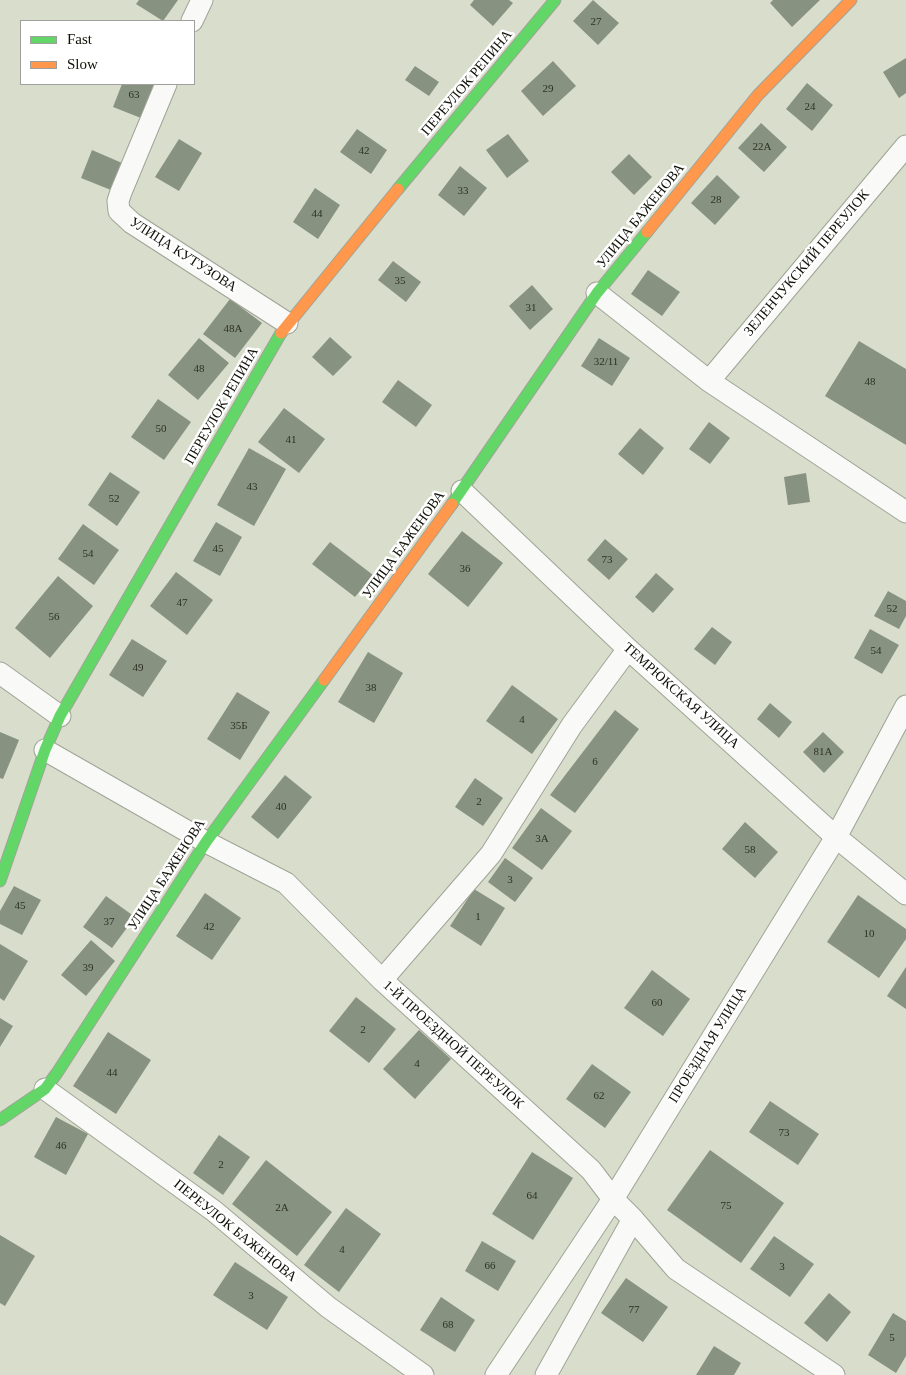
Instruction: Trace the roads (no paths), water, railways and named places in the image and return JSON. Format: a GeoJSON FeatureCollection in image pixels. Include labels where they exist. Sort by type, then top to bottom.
{"type":"FeatureCollection","features":[{"type":"Feature","properties":{"kind":"street"},"geometry":{"type":"LineString","coordinates":[[192,20],[202,0]]}},
{"type":"Feature","properties":{"kind":"street","name":"ПЕРЕУЛОК РЕПИНА"},"geometry":{"type":"LineString","coordinates":[[0,881],[45,750],[60,716],[288,323],[556,0]]}},
{"type":"Feature","properties":{"kind":"street","name":"УЛИЦА БАЖЕНОВА"},"geometry":{"type":"LineString","coordinates":[[0,1120],[45,1089],[206,842],[462,491],[597,293],[758,95],[851,0]]}},
{"type":"Feature","properties":{"kind":"street","name":"УЛИЦА КУТУЗОВА"},"geometry":{"type":"LineString","coordinates":[[166,85],[121,192],[118,201],[119,211],[125,218],[288,323]]}},
{"type":"Feature","properties":{"kind":"street","name":"ЗЕЛЕНЧУКСКИЙ ПЕРЕУЛОК"},"geometry":{"type":"LineString","coordinates":[[709,381],[906,146]]}},
{"type":"Feature","properties":{"kind":"street"},"geometry":{"type":"LineString","coordinates":[[597,293],[709,381],[906,512]]}},
{"type":"Feature","properties":{"kind":"street","name":"ТЕМРЮКСКАЯ УЛИЦА"},"geometry":{"type":"LineString","coordinates":[[462,491],[628,649],[836,837],[906,894]]}},
{"type":"Feature","properties":{"kind":"street"},"geometry":{"type":"LineString","coordinates":[[382,980],[491,854],[572,726],[628,649]]}},
{"type":"Feature","properties":{"kind":"street"},"geometry":{"type":"LineString","coordinates":[[0,673],[60,716]]}},
{"type":"Feature","properties":{"kind":"street","name":"ПРОЕЗДНАЯ УЛИЦА"},"geometry":{"type":"LineString","coordinates":[[496,1375],[613,1199],[836,837],[906,706]]}},
{"type":"Feature","properties":{"kind":"street","name":"1-Й ПРОЕЗДНОЙ ПЕРЕУЛОК"},"geometry":{"type":"LineString","coordinates":[[45,750],[206,842],[286,883],[382,980],[591,1170],[613,1199],[634,1219],[676,1269],[834,1375]]}},
{"type":"Feature","properties":{"kind":"street","name":"ПЕРЕУЛОК БАЖЕНОВА"},"geometry":{"type":"LineString","coordinates":[[45,1089],[214,1211],[328,1306],[423,1375]]}},
{"type":"Feature","properties":{"kind":"street"},"geometry":{"type":"LineString","coordinates":[[546,1375],[634,1219]]}}]}
